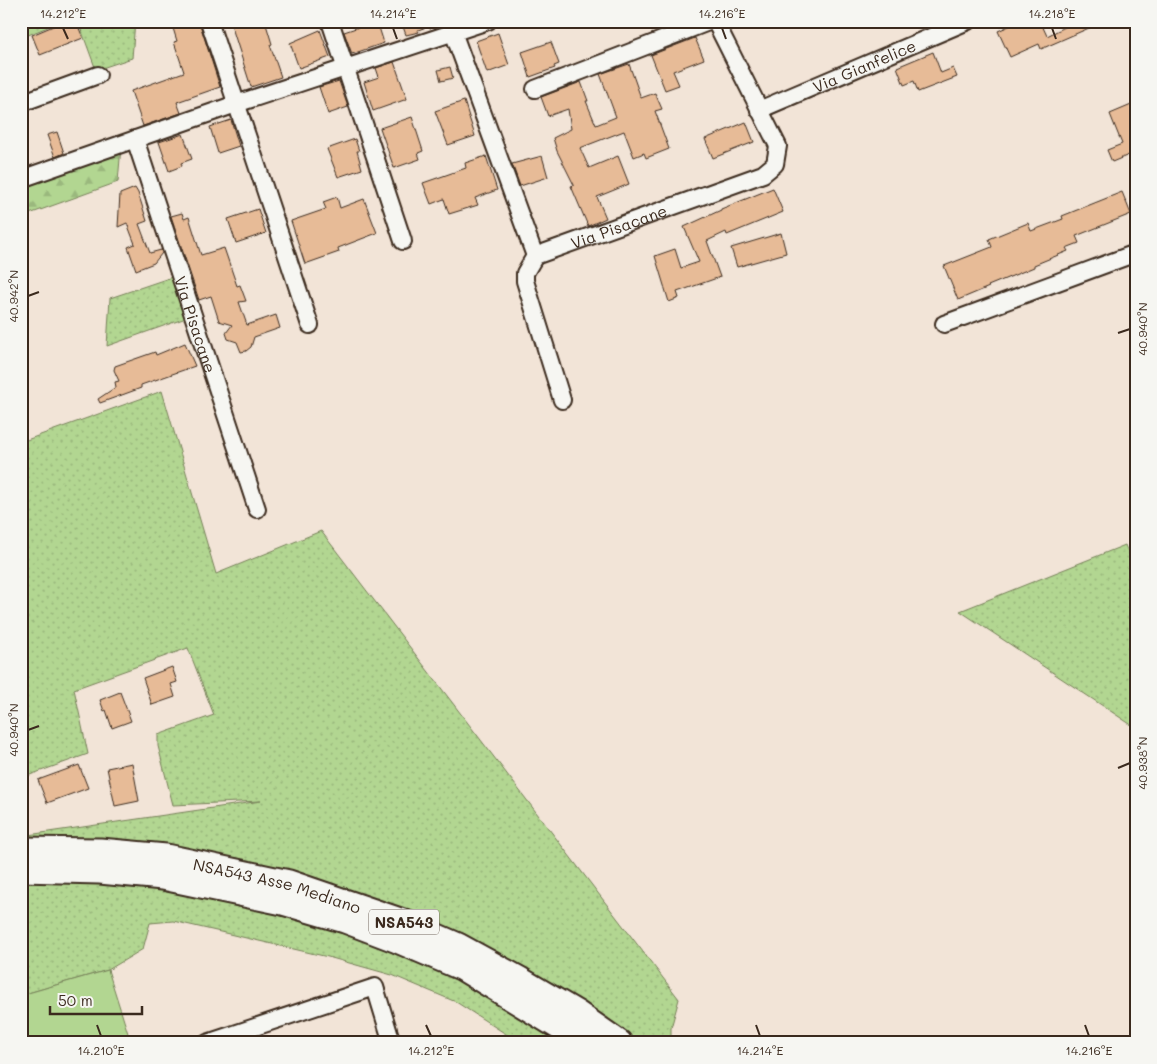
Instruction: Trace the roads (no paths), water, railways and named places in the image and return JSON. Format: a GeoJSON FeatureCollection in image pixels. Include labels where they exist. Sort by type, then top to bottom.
{"type":"FeatureCollection","features":[{"type":"Feature","properties":{"kind":"highway","name":"NSA543 Asse Mediano"},"geometry":{"type":"LineString","coordinates":[[21,850],[100,851],[165,867],[345,920],[463,968],[586,1043]]}},
{"type":"Feature","properties":{"kind":"highway","name":"NSA543 Asse Mediano"},"geometry":{"type":"LineString","coordinates":[[165,867],[289,883],[403,922],[458,946],[520,980],[576,1013],[619,1043]]}},
{"type":"Feature","properties":{"kind":"highway"},"geometry":{"type":"LineString","coordinates":[[21,869],[100,871],[165,867]]}},
{"type":"Feature","properties":{"kind":"street"},"geometry":{"type":"LineString","coordinates":[[209,21],[310,325]]}},
{"type":"Feature","properties":{"kind":"street"},"geometry":{"type":"LineString","coordinates":[[330,21],[403,241]]}},
{"type":"Feature","properties":{"kind":"street"},"geometry":{"type":"LineString","coordinates":[[21,179],[345,68],[451,27],[488,21]]}},
{"type":"Feature","properties":{"kind":"street"},"geometry":{"type":"LineString","coordinates":[[535,89],[713,21]]}},
{"type":"Feature","properties":{"kind":"street","name":"Via Pisacane"},"geometry":{"type":"LineString","coordinates":[[535,256],[763,174],[775,164],[778,146],[713,21]]}},
{"type":"Feature","properties":{"kind":"street","name":"Via Gianfelice"},"geometry":{"type":"LineString","coordinates":[[759,110],[968,21]]}},
{"type":"Feature","properties":{"kind":"street"},"geometry":{"type":"LineString","coordinates":[[451,27],[535,256],[525,273],[525,281],[562,400]]}},
{"type":"Feature","properties":{"kind":"street"},"geometry":{"type":"LineString","coordinates":[[21,104],[98,75]]}},
{"type":"Feature","properties":{"kind":"street","name":"Via Pisacane"},"geometry":{"type":"LineString","coordinates":[[135,139],[257,509]]}},
{"type":"Feature","properties":{"kind":"street"},"geometry":{"type":"LineString","coordinates":[[944,324],[1136,254]]}},
{"type":"Feature","properties":{"kind":"street"},"geometry":{"type":"LineString","coordinates":[[207,1043],[375,987],[392,1043]]}}]}
